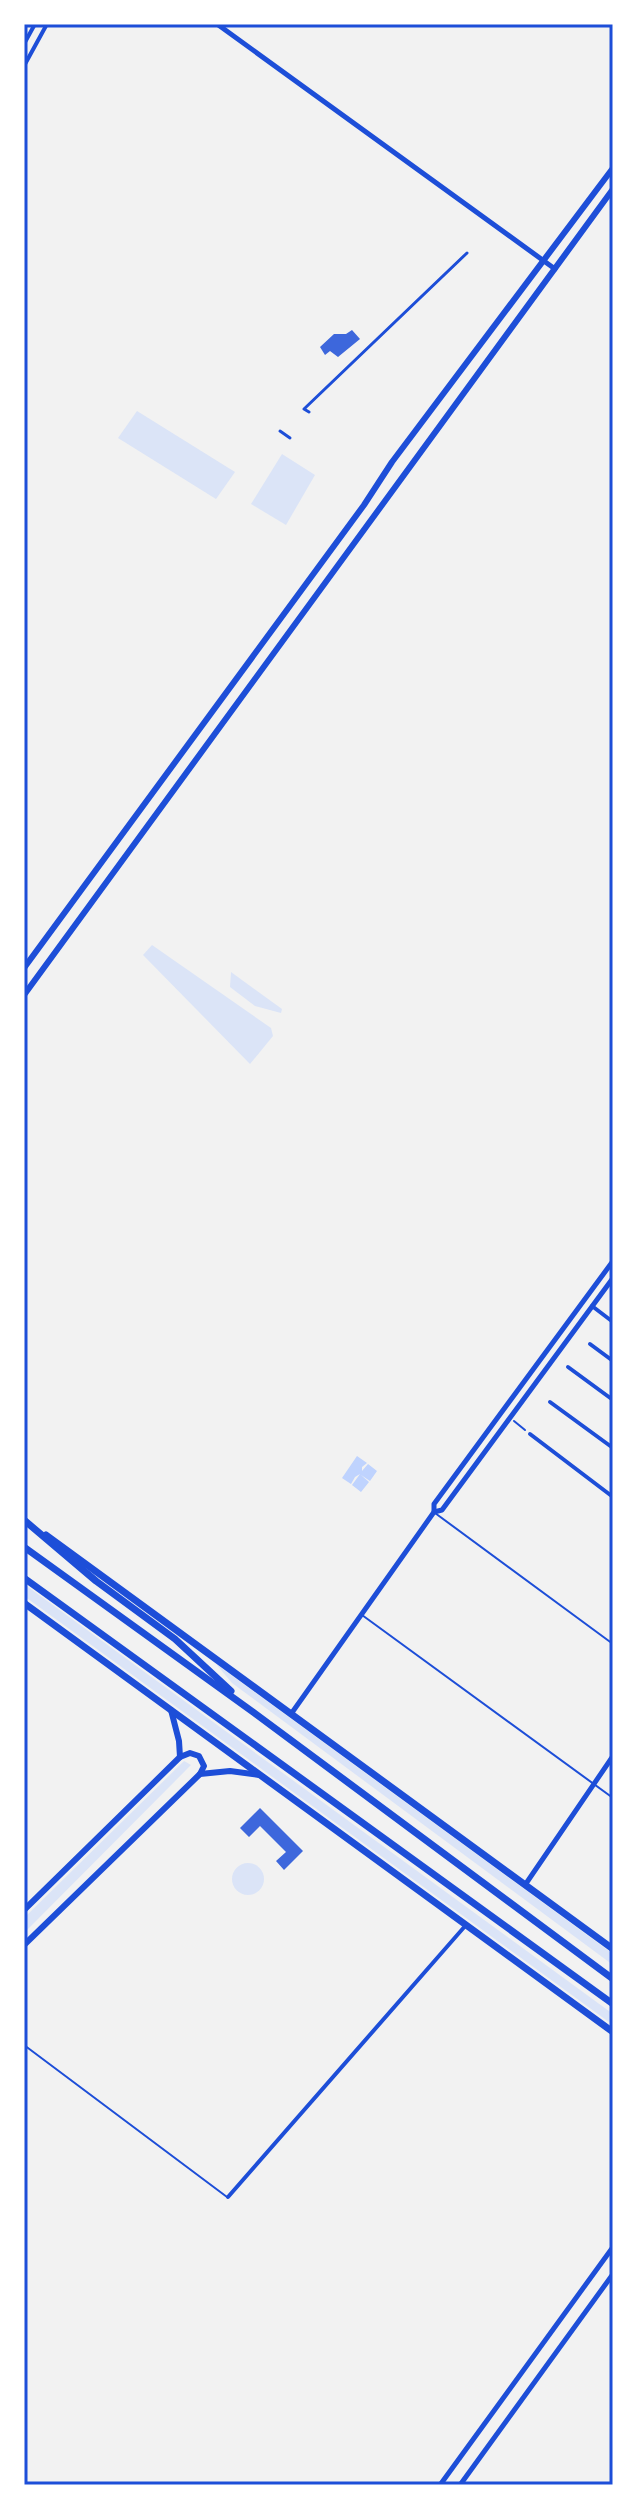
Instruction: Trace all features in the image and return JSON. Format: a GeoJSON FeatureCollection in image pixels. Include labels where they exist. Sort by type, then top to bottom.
{"type":"FeatureCollection","features":[{"type":"Feature","properties":{"kind":"main road"},"geometry":{"type":"LineString","coordinates":[[24,968],[364,505],[392,462],[613,168]]}},
{"type":"Feature","properties":{"kind":"main road"},"geometry":{"type":"LineString","coordinates":[[24,995],[613,189]]}},
{"type":"Feature","properties":{"kind":"main road"},"geometry":{"type":"LineString","coordinates":[[364,505],[375,513]]}},
{"type":"Feature","properties":{"kind":"main road"},"geometry":{"type":"LineString","coordinates":[[49,934],[61,943]]}},
{"type":"Feature","properties":{"kind":"main road"},"geometry":{"type":"LineString","coordinates":[[24,1519],[96,1581],[175,1639],[253,1712]]}},
{"type":"Feature","properties":{"kind":"main road"},"geometry":{"type":"LineString","coordinates":[[24,1519],[613,1949]]}},
{"type":"Feature","properties":{"kind":"main road"},"geometry":{"type":"LineString","coordinates":[[24,1547],[613,1979]]}},
{"type":"Feature","properties":{"kind":"main road"},"geometry":{"type":"LineString","coordinates":[[24,1578],[613,2004]]}},
{"type":"Feature","properties":{"kind":"main road"},"geometry":{"type":"LineString","coordinates":[[24,1603],[613,2032]]}},
{"type":"Feature","properties":{"kind":"main road"},"geometry":{"type":"LineString","coordinates":[[171,1710],[180,1757]]}},
{"type":"Feature","properties":{"kind":"main road"},"geometry":{"type":"LineString","coordinates":[[24,1910],[180,1757],[190,1753],[199,1756],[204,1766],[200,1774],[24,1945]]}},
{"type":"Feature","properties":{"kind":"main road"},"geometry":{"type":"LineString","coordinates":[[200,1774],[230,1771],[261,1776]]}},
{"type":"Feature","properties":{"kind":"street"},"geometry":{"type":"LineString","coordinates":[[24,44],[35,24]]}},
{"type":"Feature","properties":{"kind":"street"},"geometry":{"type":"LineString","coordinates":[[24,66],[47,24]]}},
{"type":"Feature","properties":{"kind":"street"},"geometry":{"type":"LineString","coordinates":[[217,24],[555,269]]}},
{"type":"Feature","properties":{"kind":"street"},"geometry":{"type":"LineString","coordinates":[[309,412],[304,409],[467,253]]}},
{"type":"Feature","properties":{"kind":"street"},"geometry":{"type":"LineString","coordinates":[[280,431],[290,438]]}},
{"type":"Feature","properties":{"kind":"street"},"geometry":{"type":"LineString","coordinates":[[291,1714],[434,1512],[434,1504],[613,1261]]}},
{"type":"Feature","properties":{"kind":"street"},"geometry":{"type":"LineString","coordinates":[[434,1512],[442,1510],[613,1278]]}},
{"type":"Feature","properties":{"kind":"street"},"geometry":{"type":"LineString","coordinates":[[592,1306],[613,1322]]}},
{"type":"Feature","properties":{"kind":"street"},"geometry":{"type":"LineString","coordinates":[[590,1344],[613,1361]]}},
{"type":"Feature","properties":{"kind":"street"},"geometry":{"type":"LineString","coordinates":[[568,1367],[613,1400]]}},
{"type":"Feature","properties":{"kind":"street"},"geometry":{"type":"LineString","coordinates":[[550,1402],[613,1448]]}},
{"type":"Feature","properties":{"kind":"street"},"geometry":{"type":"LineString","coordinates":[[530,1434],[613,1497]]}},
{"type":"Feature","properties":{"kind":"street"},"geometry":{"type":"LineString","coordinates":[[525,1885],[613,1756]]}},
{"type":"Feature","properties":{"kind":"street"},"geometry":{"type":"LineString","coordinates":[[228,2197],[466,1925]]}},
{"type":"Feature","properties":{"kind":"street"},"geometry":{"type":"LineString","coordinates":[[440,2485],[613,2247]]}},
{"type":"Feature","properties":{"kind":"street"},"geometry":{"type":"LineString","coordinates":[[460,2485],[613,2274]]}},
{"type":"Feature","properties":{"kind":"lane"},"geometry":{"type":"LineString","coordinates":[[434,1512],[613,1644]]}},
{"type":"Feature","properties":{"kind":"lane"},"geometry":{"type":"LineString","coordinates":[[362,1615],[613,1798]]}},
{"type":"Feature","properties":{"kind":"lane"},"geometry":{"type":"LineString","coordinates":[[24,2045],[228,2197]]}},
{"type":"Feature","properties":{"kind":"path"},"geometry":{"type":"LineString","coordinates":[[510,1418],[530,1434]]}},
{"type":"Feature","properties":{"kind":"shaded area"},"geometry":{"type":"Polygon","coordinates":[[[137,411],[235,472],[216,499],[118,438],[137,411]]]}},
{"type":"Feature","properties":{"kind":"shaded area"},"geometry":{"type":"Polygon","coordinates":[[[282,454],[315,475],[286,525],[251,504],[282,454]]]}},
{"type":"Feature","properties":{"kind":"shaded area"},"geometry":{"type":"Polygon","coordinates":[[[152,945],[271,1028],[273,1036],[250,1064],[143,955],[152,945]]]}},
{"type":"Feature","properties":{"kind":"shaded area"},"geometry":{"type":"Polygon","coordinates":[[[231,972],[282,1009],[281,1013],[255,1006],[230,987],[231,972]]]}},
{"type":"Feature","properties":{"kind":"shaded area"},"geometry":{"type":"Polygon","coordinates":[[[24,1584],[613,2014],[613,2025],[24,1596],[24,1584]]]}},
{"type":"Feature","properties":{"kind":"shaded area"},"geometry":{"type":"Polygon","coordinates":[[[216,1664],[613,1954],[613,1965],[232,1683],[216,1664]]]}},
{"type":"Feature","properties":{"kind":"shaded area"},"geometry":{"type":"Polygon","coordinates":[[[184,1761],[191,1765],[24,1933],[24,1918],[184,1761]]]}},
{"type":"Feature","properties":{"kind":"shaded area"},"geometry":{"type":"Polygon","coordinates":[[[248,1863],[259,1868],[264,1879],[259,1890],[248,1895],[237,1890],[232,1879],[237,1868],[248,1863]]]}},
{"type":"Feature","properties":{"kind":"water"},"geometry":{"type":"Polygon","coordinates":[[[357,1456],[367,1463],[362,1471],[368,1464],[377,1471],[370,1481],[361,1475],[369,1482],[361,1492],[352,1485],[360,1474],[351,1484],[342,1478],[357,1456]]]}},
{"type":"Feature","properties":{"kind":"building"},"geometry":{"type":"Polygon","coordinates":[[[352,330],[360,339],[338,357],[330,351],[325,355],[320,347],[334,334],[346,334],[352,330]]]}},
{"type":"Feature","properties":{"kind":"building"},"geometry":{"type":"Polygon","coordinates":[[[260,1808],[303,1851],[284,1870],[276,1861],[286,1852],[260,1826],[249,1837],[240,1828],[260,1808]]]}}]}
